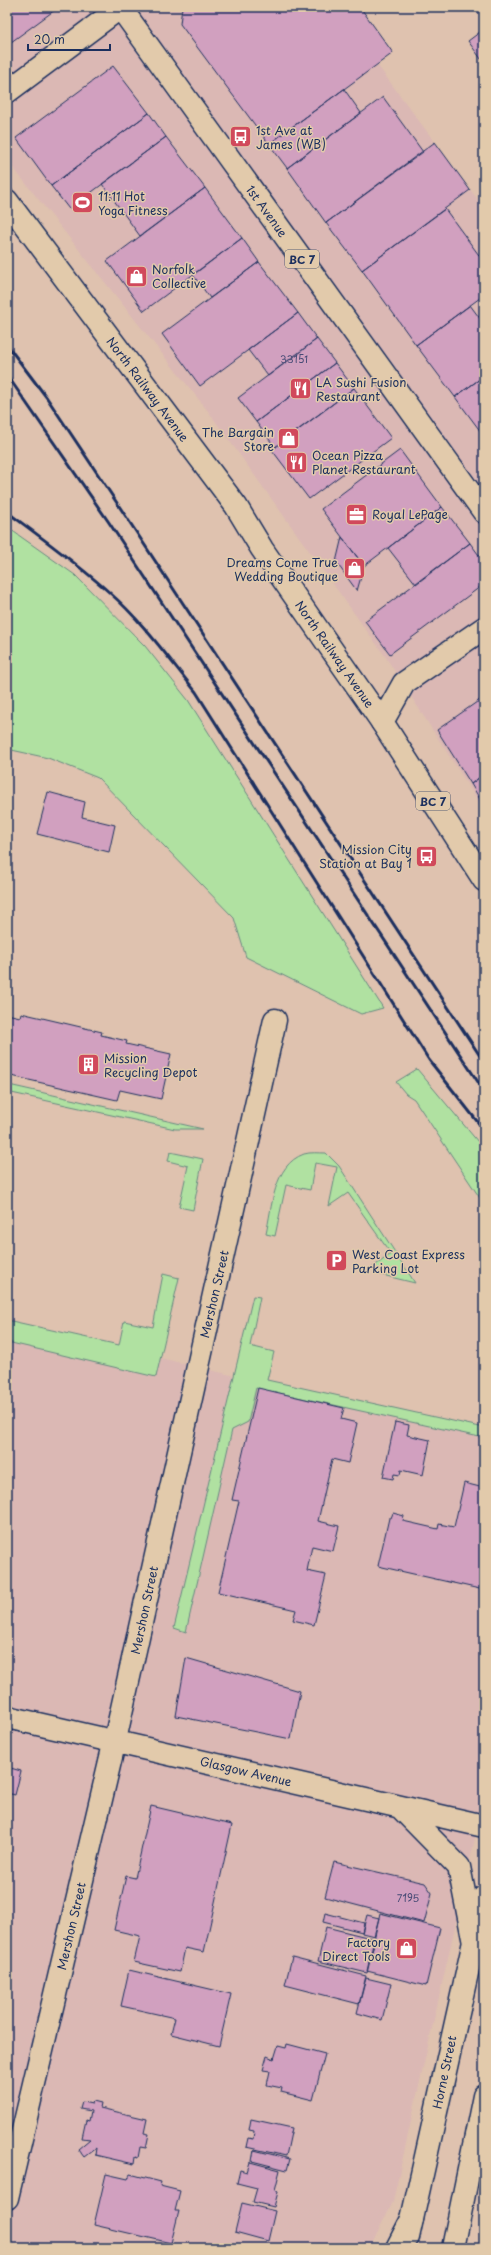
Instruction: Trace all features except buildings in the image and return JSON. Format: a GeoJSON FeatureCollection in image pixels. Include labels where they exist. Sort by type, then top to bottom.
{"type":"FeatureCollection","features":[{"type":"Feature","properties":{"kind":"main road"},"geometry":{"type":"LineString","coordinates":[[7,92],[121,7]]}},
{"type":"Feature","properties":{"kind":"main road","name":"1st Avenue"},"geometry":{"type":"LineString","coordinates":[[121,7],[484,512]]}},
{"type":"Feature","properties":{"kind":"main road","name":"North Railway Avenue"},"geometry":{"type":"LineString","coordinates":[[7,201],[236,506],[262,549],[382,722],[484,880]]}},
{"type":"Feature","properties":{"kind":"main road"},"geometry":{"type":"LineString","coordinates":[[382,722],[404,683],[484,628]]}},
{"type":"Feature","properties":{"kind":"main road","name":"Mershon Street"},"geometry":{"type":"LineString","coordinates":[[7,2198],[115,1740],[275,1020]]}},
{"type":"Feature","properties":{"kind":"main road","name":"Glasgow Avenue"},"geometry":{"type":"LineString","coordinates":[[7,1717],[115,1740],[484,1826]]}},
{"type":"Feature","properties":{"kind":"main road"},"geometry":{"type":"LineString","coordinates":[[400,1807],[459,1866],[473,1938]]}},
{"type":"Feature","properties":{"kind":"main road","name":"Horne Street"},"geometry":{"type":"LineString","coordinates":[[406,2248],[473,1938],[484,1897]]}},
{"type":"Feature","properties":{"kind":"main road"},"geometry":{"type":"LineString","coordinates":[[453,2248],[484,2096]]}},
{"type":"Feature","properties":{"kind":"main road"},"geometry":{"type":"LineString","coordinates":[[398,2248],[412,2219]]}},
{"type":"Feature","properties":{"kind":"shaded area"},"geometry":{"type":"Polygon","coordinates":[[[7,7],[334,7],[484,208],[484,810],[385,656],[208,411],[7,160],[7,7]]]}},
{"type":"Feature","properties":{"kind":"shaded area"},"geometry":{"type":"Polygon","coordinates":[[[7,1321],[484,1436],[484,1798],[393,2201],[370,2248],[7,2248],[7,1321]]]}},
{"type":"Feature","properties":{"kind":"green space"},"geometry":{"type":"Polygon","coordinates":[[[7,527],[75,575],[145,646],[188,700],[383,1008],[361,1014],[246,957],[234,918],[98,778],[48,758],[7,749],[7,527]]]}},
{"type":"Feature","properties":{"kind":"green space"},"geometry":{"type":"Polygon","coordinates":[[[417,1069],[484,1149],[484,1204],[414,1099],[406,1094],[396,1082],[417,1069]]]}},
{"type":"Feature","properties":{"kind":"green space"},"geometry":{"type":"Polygon","coordinates":[[[7,1085],[203,1129],[175,1129],[7,1092],[7,1085]]]}},
{"type":"Feature","properties":{"kind":"green space"},"geometry":{"type":"Polygon","coordinates":[[[170,1152],[203,1159],[193,1210],[179,1207],[188,1166],[168,1161],[170,1152]]]}},
{"type":"Feature","properties":{"kind":"green space"},"geometry":{"type":"Polygon","coordinates":[[[326,1153],[339,1166],[415,1283],[378,1274],[373,1267],[391,1254],[348,1193],[329,1206],[337,1167],[315,1163],[310,1190],[286,1185],[275,1236],[266,1234],[272,1200],[280,1177],[286,1167],[304,1154],[326,1153]]]}},
{"type":"Feature","properties":{"kind":"green space"},"geometry":{"type":"Polygon","coordinates":[[[163,1274],[179,1278],[156,1377],[7,1342],[7,1320],[119,1345],[124,1321],[153,1327],[163,1274]]]}},
{"type":"Feature","properties":{"kind":"green space"},"geometry":{"type":"Polygon","coordinates":[[[253,1296],[260,1297],[250,1346],[274,1352],[267,1380],[480,1427],[484,1425],[484,1438],[256,1388],[248,1422],[232,1430],[186,1632],[174,1628],[253,1296]]]}},
{"type":"Feature","properties":{"kind":"railway"},"geometry":{"type":"LineString","coordinates":[[7,345],[47,398],[123,512],[484,1062]]}},
{"type":"Feature","properties":{"kind":"railway"},"geometry":{"type":"LineString","coordinates":[[7,375],[108,521],[484,1091]]}},
{"type":"Feature","properties":{"kind":"railway"},"geometry":{"type":"LineString","coordinates":[[7,512],[73,561],[122,604],[134,616],[196,692],[429,1060],[484,1130]]}},
{"type":"Feature","properties":{"kind":"place","name":"1st Ave at James (WB)"},"geometry":{"type":"Point","coordinates":[240,137]}},
{"type":"Feature","properties":{"kind":"place","name":"11:11 Hot Yoga Fitness"},"geometry":{"type":"Point","coordinates":[83,203]}},
{"type":"Feature","properties":{"kind":"place","name":"Norfolk Collective"},"geometry":{"type":"Point","coordinates":[137,276]}},
{"type":"Feature","properties":{"kind":"place","name":"LA Sushi Fusion Restaurant"},"geometry":{"type":"Point","coordinates":[301,389]}},
{"type":"Feature","properties":{"kind":"place","name":"The Bargain Store"},"geometry":{"type":"Point","coordinates":[289,439]}},
{"type":"Feature","properties":{"kind":"place","name":"Ocean Pizza Planet Restaurant"},"geometry":{"type":"Point","coordinates":[297,462]}},
{"type":"Feature","properties":{"kind":"place","name":"Royal LePage"},"geometry":{"type":"Point","coordinates":[357,514]}},
{"type":"Feature","properties":{"kind":"place","name":"Dreams Come True Wedding Boutique"},"geometry":{"type":"Point","coordinates":[354,569]}},
{"type":"Feature","properties":{"kind":"place","name":"Mission City Station at Bay 1"},"geometry":{"type":"Point","coordinates":[427,856]}},
{"type":"Feature","properties":{"kind":"place","name":"Mission Recycling Depot"},"geometry":{"type":"Point","coordinates":[88,1065]}},
{"type":"Feature","properties":{"kind":"place","name":"West Coast Express Parking Lot"},"geometry":{"type":"Point","coordinates":[337,1261]}},
{"type":"Feature","properties":{"kind":"place","name":"Factory Direct Tools"},"geometry":{"type":"Point","coordinates":[406,1949]}}]}
